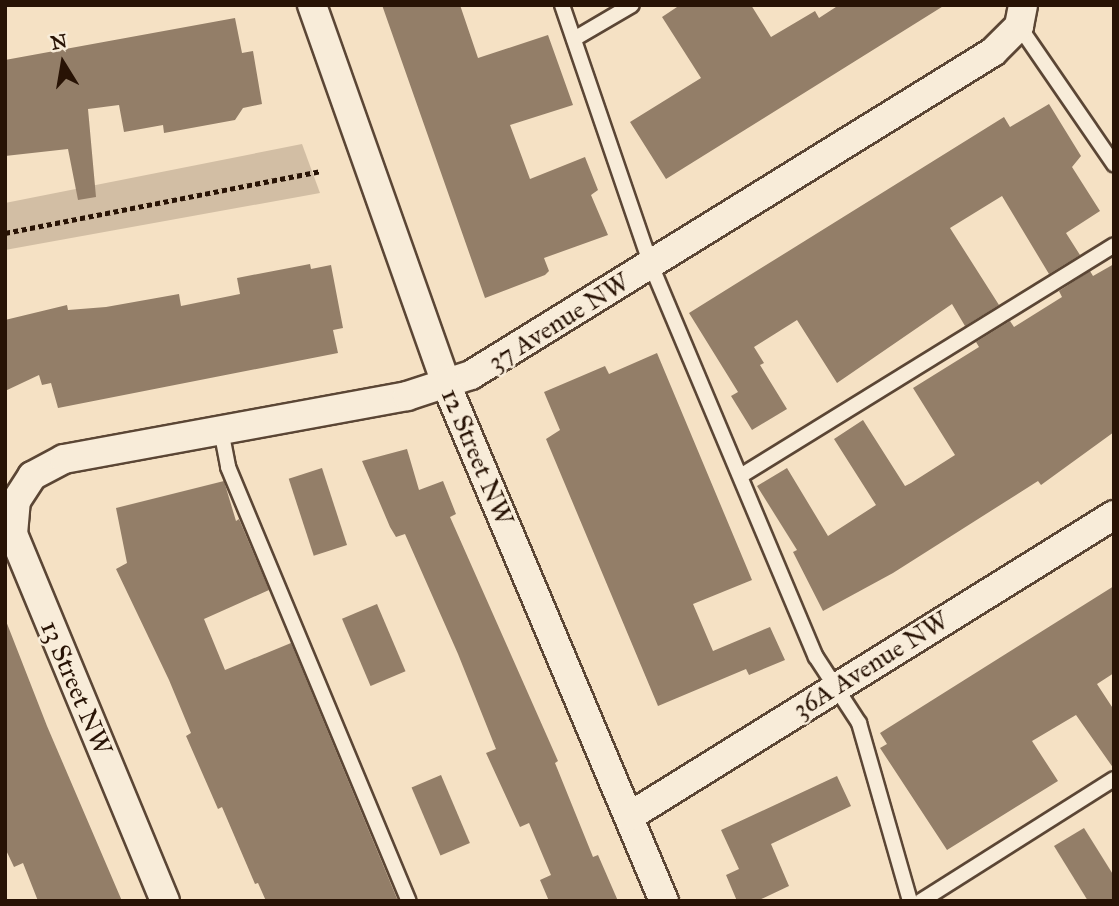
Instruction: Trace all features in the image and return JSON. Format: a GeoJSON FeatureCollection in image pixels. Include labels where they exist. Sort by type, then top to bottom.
{"type":"FeatureCollection","features":[{"type":"Feature","properties":{"kind":"street","name":"12 Street NW"},"geometry":{"type":"LineString","coordinates":[[312,5],[446,384],[664,901]]}},
{"type":"Feature","properties":{"kind":"street","name":"37 Avenue NW"},"geometry":{"type":"LineString","coordinates":[[32,476],[64,459],[407,396],[487,368],[992,52],[1021,17]]}},
{"type":"Feature","properties":{"kind":"street","name":"13 Street NW"},"geometry":{"type":"LineString","coordinates":[[32,476],[16,501],[13,534],[166,901]]}},
{"type":"Feature","properties":{"kind":"street","name":"36A Avenue NW"},"geometry":{"type":"LineString","coordinates":[[630,816],[1114,515]]}},
{"type":"Feature","properties":{"kind":"lane"},"geometry":{"type":"LineString","coordinates":[[562,5],[650,265],[742,475],[816,657],[859,723],[910,901]]}},
{"type":"Feature","properties":{"kind":"lane"},"geometry":{"type":"LineString","coordinates":[[574,39],[632,5]]}},
{"type":"Feature","properties":{"kind":"lane"},"geometry":{"type":"LineString","coordinates":[[1021,17],[1114,164]]}},
{"type":"Feature","properties":{"kind":"lane"},"geometry":{"type":"LineString","coordinates":[[742,475],[1114,245]]}},
{"type":"Feature","properties":{"kind":"lane"},"geometry":{"type":"LineString","coordinates":[[221,430],[228,467],[409,901]]}},
{"type":"Feature","properties":{"kind":"lane"},"geometry":{"type":"LineString","coordinates":[[921,901],[1114,779]]}},
{"type":"Feature","properties":{"kind":"path"},"geometry":{"type":"LineString","coordinates":[[5,233],[320,171]]}},
{"type":"Feature","properties":{"kind":"shaded area"},"geometry":{"type":"Polygon","coordinates":[[[302,144],[320,193],[5,250],[5,203],[302,144]]]}},
{"type":"Feature","properties":{"kind":"building"},"geometry":{"type":"Polygon","coordinates":[[[382,5],[460,5],[478,58],[548,35],[573,105],[510,125],[530,179],[585,157],[598,190],[591,195],[608,235],[544,258],[549,271],[545,275],[485,298],[382,5]]]}},
{"type":"Feature","properties":{"kind":"building"},"geometry":{"type":"Polygon","coordinates":[[[680,5],[751,5],[771,37],[815,11],[819,18],[839,5],[945,5],[666,179],[630,122],[701,78],[662,17],[680,5]]]}},
{"type":"Feature","properties":{"kind":"building"},"geometry":{"type":"Polygon","coordinates":[[[235,18],[242,53],[253,51],[262,104],[243,108],[235,120],[164,133],[163,125],[124,132],[119,105],[88,109],[96,197],[78,200],[68,149],[5,156],[5,60],[235,18]]]}},
{"type":"Feature","properties":{"kind":"building"},"geometry":{"type":"Polygon","coordinates":[[[1049,104],[1081,156],[1072,167],[1100,211],[1066,233],[1080,255],[1049,274],[1002,196],[950,228],[999,305],[965,326],[952,304],[837,383],[797,320],[754,347],[764,363],[760,365],[787,409],[752,430],[731,396],[738,392],[689,313],[1004,117],[1010,127],[1049,104]]]}},
{"type":"Feature","properties":{"kind":"building"},"geometry":{"type":"Polygon","coordinates":[[[310,264],[311,269],[331,265],[343,328],[333,330],[338,353],[58,408],[51,383],[42,385],[39,375],[5,391],[5,320],[67,305],[68,310],[106,307],[179,294],[181,306],[240,294],[237,278],[310,264]]]}},
{"type":"Feature","properties":{"kind":"building"},"geometry":{"type":"Polygon","coordinates":[[[1114,264],[1114,432],[1041,485],[1038,481],[893,573],[823,611],[793,552],[797,550],[757,486],[787,468],[828,536],[876,505],[834,439],[863,420],[905,486],[911,483],[955,455],[913,388],[979,347],[976,342],[1010,321],[1014,327],[1062,297],[1059,291],[1090,271],[1093,276],[1114,264]]]}},
{"type":"Feature","properties":{"kind":"building"},"geometry":{"type":"Polygon","coordinates":[[[657,353],[752,580],[693,604],[713,651],[770,627],[785,660],[749,675],[746,669],[658,706],[546,439],[560,430],[544,392],[605,366],[609,374],[657,353]]]}},
{"type":"Feature","properties":{"kind":"building"},"geometry":{"type":"Polygon","coordinates":[[[407,449],[419,490],[443,481],[456,514],[450,517],[558,761],[555,763],[593,857],[598,855],[618,901],[549,901],[540,880],[551,875],[529,823],[520,827],[486,753],[496,749],[458,654],[405,534],[396,537],[390,527],[362,461],[407,449]]]}},
{"type":"Feature","properties":{"kind":"building"},"geometry":{"type":"Polygon","coordinates":[[[322,468],[347,545],[314,556],[289,479],[322,468]]]}},
{"type":"Feature","properties":{"kind":"building"},"geometry":{"type":"Polygon","coordinates":[[[224,481],[236,521],[239,519],[269,590],[204,619],[225,670],[291,643],[398,901],[266,901],[258,883],[255,884],[222,807],[218,809],[186,736],[191,733],[169,680],[116,569],[127,563],[116,508],[224,481]]]}},
{"type":"Feature","properties":{"kind":"building"},"geometry":{"type":"Polygon","coordinates":[[[1114,586],[1114,673],[1097,684],[1114,710],[1114,769],[1076,715],[1032,741],[1058,781],[947,850],[880,748],[887,744],[880,733],[1114,586]]]}},
{"type":"Feature","properties":{"kind":"building"},"geometry":{"type":"Polygon","coordinates":[[[377,604],[406,671],[371,686],[342,619],[377,604]]]}},
{"type":"Feature","properties":{"kind":"building"},"geometry":{"type":"Polygon","coordinates":[[[6,621],[47,726],[122,901],[38,901],[23,863],[14,867],[5,848],[6,621]]]}},
{"type":"Feature","properties":{"kind":"building"},"geometry":{"type":"Polygon","coordinates":[[[441,775],[470,843],[440,856],[412,788],[441,775]]]}},
{"type":"Feature","properties":{"kind":"building"},"geometry":{"type":"Polygon","coordinates":[[[837,776],[851,806],[771,844],[789,886],[757,901],[737,901],[726,875],[739,869],[721,830],[837,776]]]}},
{"type":"Feature","properties":{"kind":"building"},"geometry":{"type":"Polygon","coordinates":[[[1084,828],[1114,876],[1114,901],[1088,901],[1054,846],[1084,828]]]}}]}
